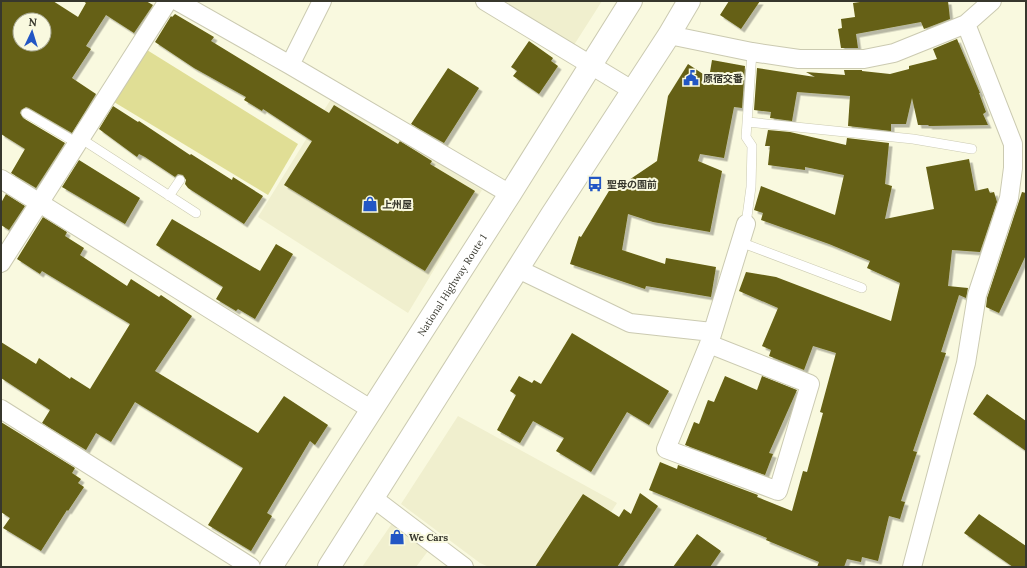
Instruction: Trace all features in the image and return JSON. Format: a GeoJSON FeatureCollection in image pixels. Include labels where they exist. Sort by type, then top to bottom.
{"type":"FeatureCollection","features":[{"type":"Feature","properties":{"kind":"highway","name":"National Highway Route 1"},"geometry":{"type":"LineString","coordinates":[[271,567],[510,194],[631,1]]}},
{"type":"Feature","properties":{"kind":"highway"},"geometry":{"type":"LineString","coordinates":[[329,567],[632,90],[669,35],[689,1]]}},
{"type":"Feature","properties":{"kind":"street"},"geometry":{"type":"LineString","coordinates":[[1,263],[168,1]]}},
{"type":"Feature","properties":{"kind":"street"},"geometry":{"type":"LineString","coordinates":[[177,1],[290,64],[510,194]]}},
{"type":"Feature","properties":{"kind":"street"},"geometry":{"type":"LineString","coordinates":[[290,64],[322,1]]}},
{"type":"Feature","properties":{"kind":"street"},"geometry":{"type":"LineString","coordinates":[[485,1],[632,90]]}},
{"type":"Feature","properties":{"kind":"street"},"geometry":{"type":"LineString","coordinates":[[669,35],[752,52],[799,59],[864,59],[894,53],[966,24],[992,1]]}},
{"type":"Feature","properties":{"kind":"street"},"geometry":{"type":"LineString","coordinates":[[912,567],[966,363],[977,295],[1009,198],[1013,168],[1013,144],[966,24]]}},
{"type":"Feature","properties":{"kind":"street"},"geometry":{"type":"LineString","coordinates":[[1,179],[372,410]]}},
{"type":"Feature","properties":{"kind":"street"},"geometry":{"type":"LineString","coordinates":[[518,269],[630,323],[710,338],[810,384],[778,491],[666,449],[710,338],[746,224]]}},
{"type":"Feature","properties":{"kind":"street"},"geometry":{"type":"LineString","coordinates":[[1,409],[251,567]]}},
{"type":"Feature","properties":{"kind":"street"},"geometry":{"type":"LineString","coordinates":[[373,498],[464,567]]}},
{"type":"Feature","properties":{"kind":"lane"},"geometry":{"type":"LineString","coordinates":[[746,224],[752,187],[752,146],[746,137],[752,52]]}},
{"type":"Feature","properties":{"kind":"lane"},"geometry":{"type":"LineString","coordinates":[[26,112],[79,140],[196,213]]}},
{"type":"Feature","properties":{"kind":"lane"},"geometry":{"type":"LineString","coordinates":[[748,122],[913,139],[972,149]]}},
{"type":"Feature","properties":{"kind":"lane"},"geometry":{"type":"LineString","coordinates":[[169,196],[180,180]]}},
{"type":"Feature","properties":{"kind":"lane"},"geometry":{"type":"LineString","coordinates":[[740,242],[862,288]]}},
{"type":"Feature","properties":{"kind":"shaded area"},"geometry":{"type":"Polygon","coordinates":[[[500,1],[602,1],[574,45],[500,1]]]}},
{"type":"Feature","properties":{"kind":"shaded area"},"geometry":{"type":"Polygon","coordinates":[[[147,50],[298,144],[268,195],[114,102],[147,50]]]}},
{"type":"Feature","properties":{"kind":"shaded area","name":"上州屋"},"geometry":{"type":"Polygon","coordinates":[[[331,99],[482,190],[408,313],[258,217],[331,99]]]}},
{"type":"Feature","properties":{"kind":"shaded area"},"geometry":{"type":"Polygon","coordinates":[[[458,416],[617,503],[575,567],[489,567],[480,563],[401,504],[458,416]]]}},
{"type":"Feature","properties":{"kind":"shaded area","name":"We Cars"},"geometry":{"type":"Polygon","coordinates":[[[393,522],[428,551],[416,567],[362,567],[393,522]]]}},
{"type":"Feature","properties":{"kind":"building"},"geometry":{"type":"Polygon","coordinates":[[[1,1],[53,1],[78,17],[86,3],[83,1],[146,1],[153,5],[134,33],[106,15],[86,46],[91,49],[72,78],[96,94],[72,133],[29,108],[26,107],[21,110],[20,113],[23,118],[65,143],[36,188],[11,173],[25,149],[1,134],[1,1]]]}},
{"type":"Feature","properties":{"kind":"building"},"geometry":{"type":"Polygon","coordinates":[[[729,1],[760,1],[741,29],[720,15],[729,1]]]}},
{"type":"Feature","properties":{"kind":"building"},"geometry":{"type":"Polygon","coordinates":[[[867,1],[948,1],[950,19],[924,29],[921,22],[856,34],[858,48],[841,48],[838,29],[842,28],[841,19],[855,17],[853,3],[867,1]]]}},
{"type":"Feature","properties":{"kind":"building","name":"上州屋"},"geometry":{"type":"Polygon","coordinates":[[[175,14],[214,37],[211,41],[329,113],[334,105],[398,144],[400,141],[432,161],[430,164],[475,191],[425,271],[284,185],[312,141],[263,109],[262,111],[244,100],[246,97],[194,68],[155,42],[171,16],[172,17],[175,14]]]}},
{"type":"Feature","properties":{"kind":"building"},"geometry":{"type":"Polygon","coordinates":[[[957,39],[980,93],[986,112],[983,114],[988,125],[918,125],[912,98],[906,124],[891,124],[891,131],[848,126],[850,96],[797,92],[792,121],[770,118],[771,112],[754,110],[757,68],[815,77],[806,72],[845,75],[844,70],[862,70],[890,74],[909,69],[909,66],[937,59],[933,49],[957,39]]]}},
{"type":"Feature","properties":{"kind":"building"},"geometry":{"type":"Polygon","coordinates":[[[529,41],[553,58],[551,61],[558,66],[539,94],[513,76],[517,71],[511,67],[529,41]]]}},
{"type":"Feature","properties":{"kind":"building"},"geometry":{"type":"Polygon","coordinates":[[[712,60],[745,66],[742,108],[734,107],[724,158],[700,154],[698,161],[722,171],[710,232],[653,222],[628,214],[622,250],[665,264],[666,258],[716,267],[711,297],[646,286],[645,289],[570,264],[579,236],[581,237],[615,181],[626,182],[657,161],[668,96],[688,64],[709,78],[712,60]]]}},
{"type":"Feature","properties":{"kind":"building"},"geometry":{"type":"Polygon","coordinates":[[[448,68],[479,88],[444,143],[411,124],[448,68]]]}},
{"type":"Feature","properties":{"kind":"building"},"geometry":{"type":"Polygon","coordinates":[[[113,106],[138,122],[139,121],[190,155],[191,154],[232,180],[233,177],[263,196],[244,224],[188,188],[185,184],[186,180],[183,175],[178,174],[175,177],[145,157],[139,154],[137,157],[99,129],[113,106]]]}},
{"type":"Feature","properties":{"kind":"building"},"geometry":{"type":"Polygon","coordinates":[[[768,130],[790,132],[846,145],[847,138],[889,143],[885,184],[892,186],[885,219],[934,209],[926,167],[969,159],[975,191],[988,188],[990,193],[994,192],[997,202],[980,252],[952,250],[948,286],[968,288],[966,298],[959,295],[941,352],[946,353],[913,451],[917,452],[901,501],[905,502],[900,519],[889,516],[878,561],[862,557],[861,562],[847,559],[844,567],[817,567],[819,562],[766,540],[767,538],[649,490],[660,462],[677,469],[678,465],[758,495],[757,497],[792,511],[803,471],[807,472],[823,413],[820,412],[836,353],[813,346],[804,370],[769,356],[771,350],[762,346],[778,308],[739,291],[746,272],[776,277],[891,321],[900,283],[867,268],[870,261],[829,244],[761,220],[763,213],[754,210],[761,186],[835,215],[844,175],[805,167],[805,170],[768,165],[770,146],[765,146],[768,130]]]}},
{"type":"Feature","properties":{"kind":"building"},"geometry":{"type":"Polygon","coordinates":[[[79,160],[140,198],[125,224],[62,187],[79,160]]]}},
{"type":"Feature","properties":{"kind":"building"},"geometry":{"type":"Polygon","coordinates":[[[1022,192],[1026,193],[1026,255],[999,313],[986,307],[987,298],[1022,192]]]}},
{"type":"Feature","properties":{"kind":"building"},"geometry":{"type":"Polygon","coordinates":[[[6,194],[25,206],[9,230],[1,225],[1,203],[6,194]]]}},
{"type":"Feature","properties":{"kind":"building"},"geometry":{"type":"Polygon","coordinates":[[[43,217],[67,232],[65,236],[84,248],[80,255],[127,286],[131,279],[159,297],[161,295],[192,316],[155,371],[258,433],[284,396],[328,425],[315,445],[310,441],[267,513],[272,516],[251,551],[208,525],[243,468],[135,402],[111,442],[96,433],[86,450],[42,423],[50,410],[1,378],[1,342],[36,364],[39,358],[70,379],[71,377],[90,389],[130,324],[42,271],[40,274],[17,259],[43,217]]]}},
{"type":"Feature","properties":{"kind":"building"},"geometry":{"type":"Polygon","coordinates":[[[172,219],[260,271],[276,244],[293,254],[255,319],[238,309],[236,311],[216,299],[223,287],[156,245],[172,219]]]}},
{"type":"Feature","properties":{"kind":"building"},"geometry":{"type":"Polygon","coordinates":[[[572,333],[669,391],[649,425],[627,412],[591,472],[556,451],[564,438],[533,421],[520,443],[497,430],[516,395],[510,391],[519,376],[532,383],[534,380],[541,384],[572,333]]]}},
{"type":"Feature","properties":{"kind":"building"},"geometry":{"type":"Polygon","coordinates":[[[725,376],[757,390],[762,376],[797,390],[769,453],[773,454],[765,475],[685,445],[694,422],[699,424],[708,400],[714,402],[725,376]]]}},
{"type":"Feature","properties":{"kind":"building"},"geometry":{"type":"Polygon","coordinates":[[[987,394],[1026,421],[1026,451],[973,414],[987,394]]]}},
{"type":"Feature","properties":{"kind":"building"},"geometry":{"type":"Polygon","coordinates":[[[1,422],[75,468],[72,473],[81,479],[78,483],[84,487],[68,511],[67,510],[41,551],[3,528],[10,518],[1,512],[1,422]]]}},
{"type":"Feature","properties":{"kind":"building"},"geometry":{"type":"Polygon","coordinates":[[[640,493],[658,506],[617,567],[535,567],[583,494],[619,517],[624,509],[631,514],[640,493]]]}},
{"type":"Feature","properties":{"kind":"building"},"geometry":{"type":"Polygon","coordinates":[[[979,514],[1026,546],[1026,567],[1013,567],[964,533],[979,514]]]}},
{"type":"Feature","properties":{"kind":"building"},"geometry":{"type":"Polygon","coordinates":[[[697,534],[721,551],[710,567],[673,567],[697,534]]]}},
{"type":"Feature","properties":{"kind":"place","name":"原宿交番"},"geometry":{"type":"Point","coordinates":[691,78]}},
{"type":"Feature","properties":{"kind":"place","name":"聖母の園前"},"geometry":{"type":"Point","coordinates":[595,184]}},
{"type":"Feature","properties":{"kind":"place","name":"上州屋"},"geometry":{"type":"Point","coordinates":[370,204]}},
{"type":"Feature","properties":{"kind":"place","name":"We Cars"},"geometry":{"type":"Point","coordinates":[397,537]}}]}
